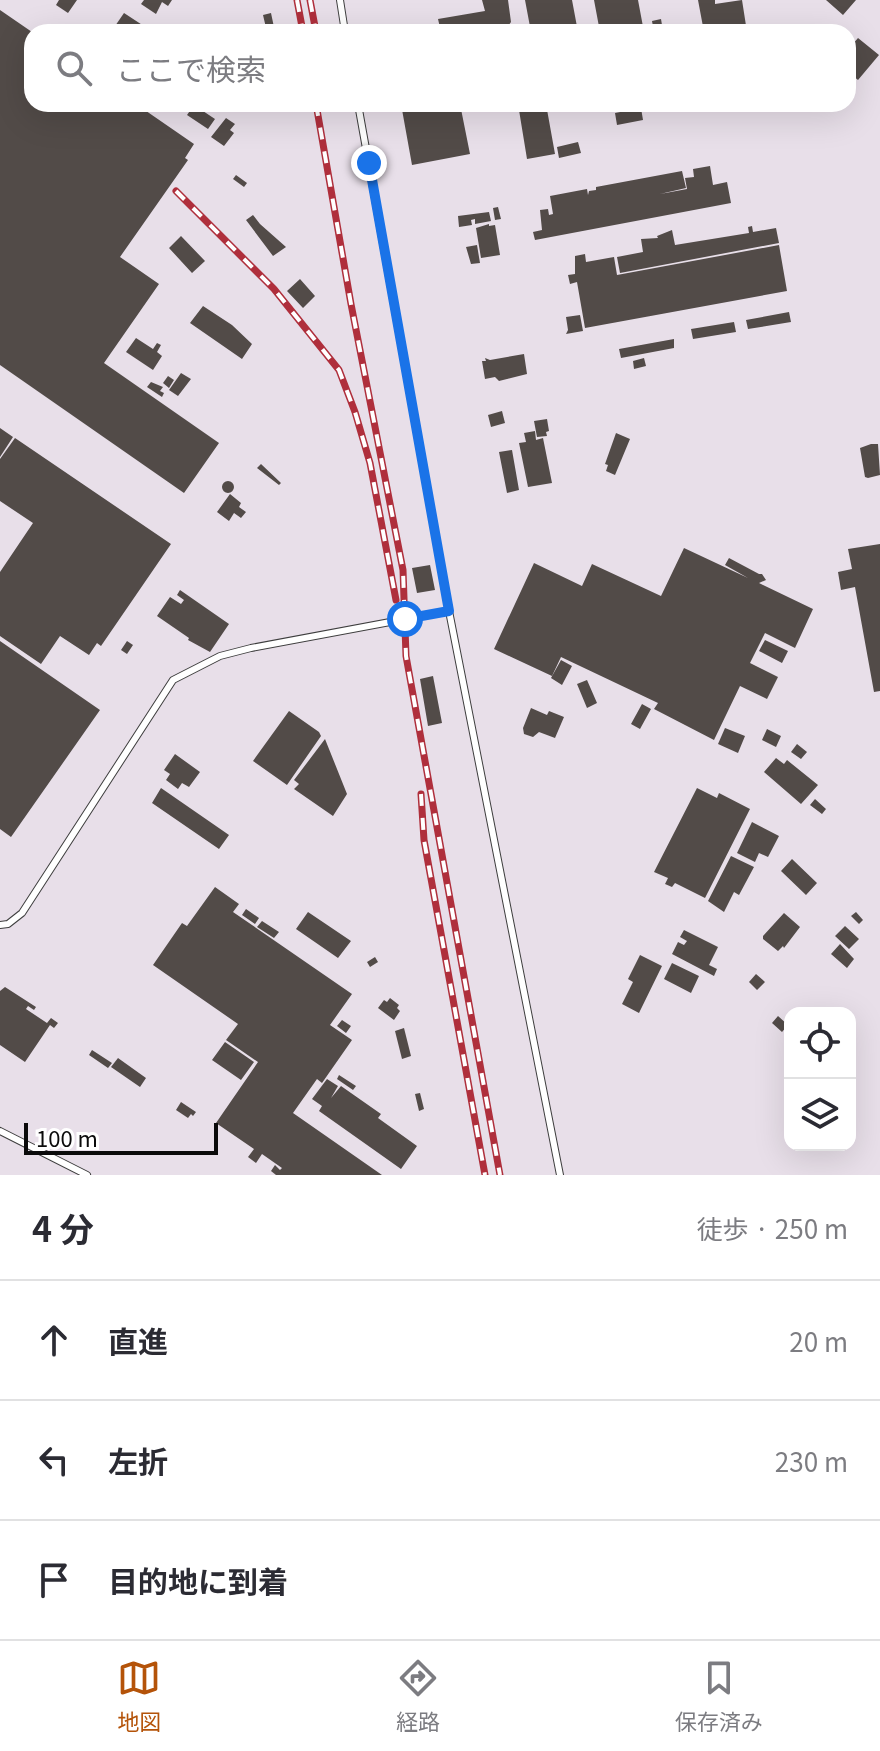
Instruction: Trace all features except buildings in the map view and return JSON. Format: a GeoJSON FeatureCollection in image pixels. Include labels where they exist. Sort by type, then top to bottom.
{"type":"FeatureCollection","features":[{"type":"Feature","properties":{"kind":"lane"},"geometry":{"type":"LineString","coordinates":[[340,0],[344,24]]}},
{"type":"Feature","properties":{"kind":"lane"},"geometry":{"type":"LineString","coordinates":[[359,112],[449,611],[560,1175]]}},
{"type":"Feature","properties":{"kind":"lane"},"geometry":{"type":"LineString","coordinates":[[0,925],[8,924],[22,913],[173,680],[220,656],[251,648],[449,611]]}},
{"type":"Feature","properties":{"kind":"lane"},"geometry":{"type":"LineString","coordinates":[[0,1131],[87,1175]]}},
{"type":"Feature","properties":{"kind":"shaded area"},"geometry":{"type":"Polygon","coordinates":[[[0,0],[880,0],[880,1175],[0,1175],[0,0]]]}},
{"type":"Feature","properties":{"kind":"railway"},"geometry":{"type":"LineString","coordinates":[[297,0],[302,24]]}},
{"type":"Feature","properties":{"kind":"railway"},"geometry":{"type":"LineString","coordinates":[[310,0],[314,24]]}},
{"type":"Feature","properties":{"kind":"railway"},"geometry":{"type":"LineString","coordinates":[[317,112],[403,570],[406,656],[500,1175]]}},
{"type":"Feature","properties":{"kind":"railway"},"geometry":{"type":"LineString","coordinates":[[176,191],[274,289],[339,370],[370,463],[396,600]]}},
{"type":"Feature","properties":{"kind":"railway"},"geometry":{"type":"LineString","coordinates":[[421,794],[424,840],[485,1175]]}},
{"type":"Feature","properties":{"kind":"route"},"geometry":{"type":"LineString","coordinates":[[369,163],[449,611],[405,619]]}}]}
